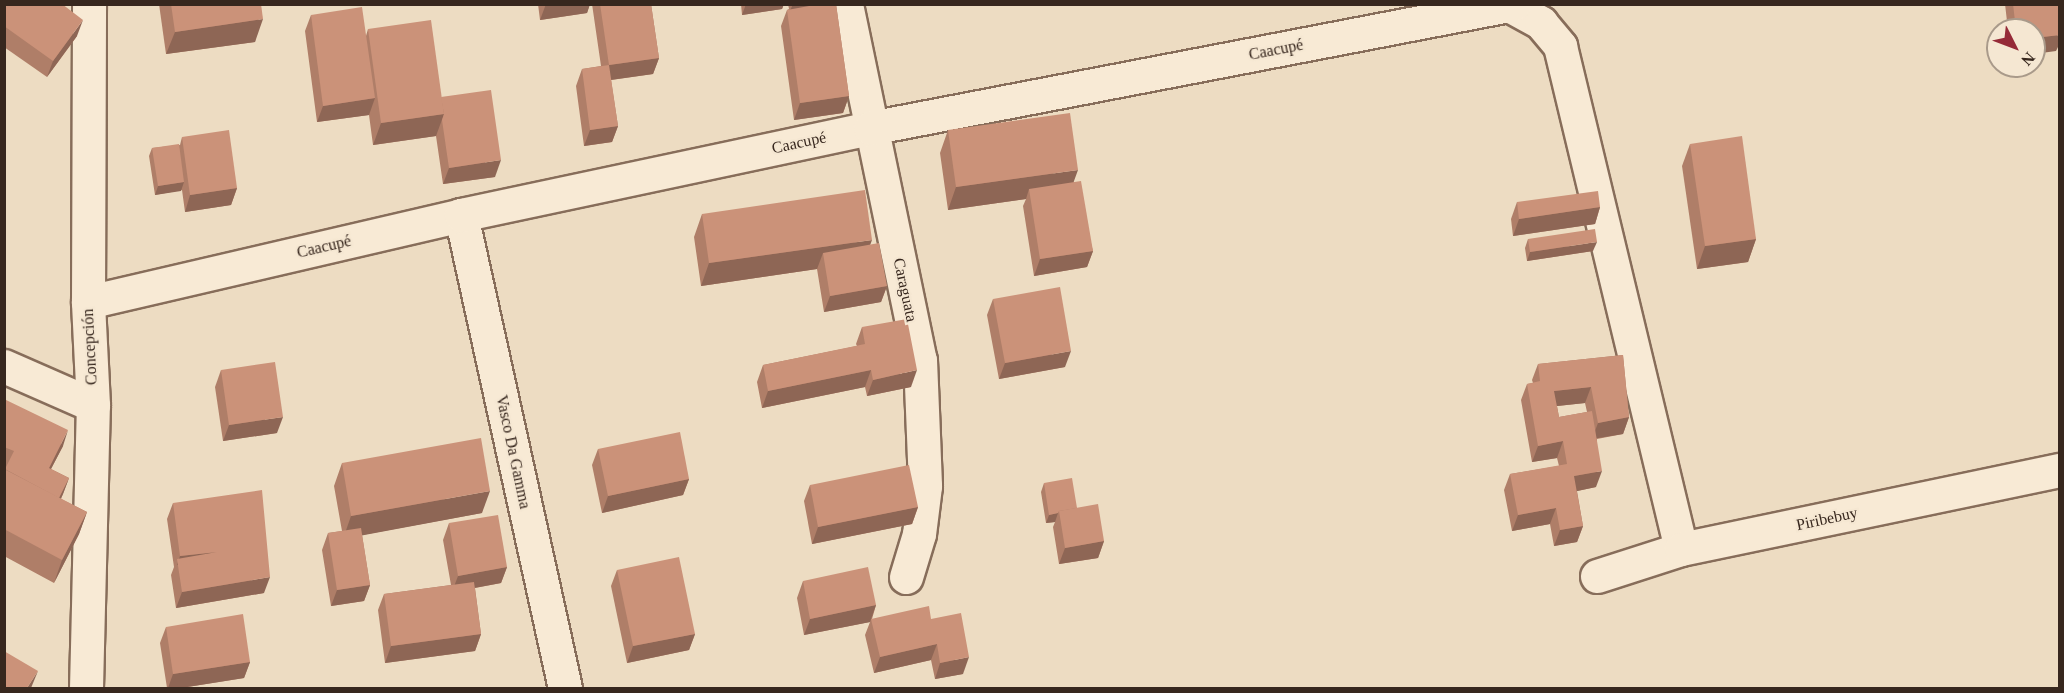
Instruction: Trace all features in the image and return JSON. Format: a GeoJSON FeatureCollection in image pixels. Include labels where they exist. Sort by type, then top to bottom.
{"type":"FeatureCollection","features":[{"type":"Feature","properties":{"kind":"street","name":"Concepción"},"geometry":{"type":"LineString","coordinates":[[86,688],[93,405],[88,302],[89,4]]}},
{"type":"Feature","properties":{"kind":"street","name":"Caraguata"},"geometry":{"type":"LineString","coordinates":[[846,4],[920,360],[925,486],[919,534],[906,578]]}},
{"type":"Feature","properties":{"kind":"street","name":"Caacupé"},"geometry":{"type":"LineString","coordinates":[[88,302],[461,215],[870,128],[1511,5]]}},
{"type":"Feature","properties":{"kind":"street"},"geometry":{"type":"LineString","coordinates":[[1511,5],[1541,23],[1560,46],[1681,549]]}},
{"type":"Feature","properties":{"kind":"street","name":"Vasco Da Gamma"},"geometry":{"type":"LineString","coordinates":[[461,215],[565,688]]}},
{"type":"Feature","properties":{"kind":"street"},"geometry":{"type":"LineString","coordinates":[[4,366],[93,405]]}},
{"type":"Feature","properties":{"kind":"street","name":"Piribebuy"},"geometry":{"type":"LineString","coordinates":[[1597,576],[1681,549],[2060,470]]}},
{"type":"Feature","properties":{"kind":"building"},"geometry":{"type":"Polygon","coordinates":[[[4,4],[62,4],[83,20],[53,61],[4,26],[4,4]]]}},
{"type":"Feature","properties":{"kind":"building"},"geometry":{"type":"Polygon","coordinates":[[[171,4],[261,4],[263,19],[175,32],[171,4]]]}},
{"type":"Feature","properties":{"kind":"building"},"geometry":{"type":"Polygon","coordinates":[[[600,4],[651,4],[659,58],[609,65],[600,4]]]}},
{"type":"Feature","properties":{"kind":"building"},"geometry":{"type":"Polygon","coordinates":[[[820,4],[836,4],[849,96],[800,103],[787,10],[820,4]]]}},
{"type":"Feature","properties":{"kind":"building"},"geometry":{"type":"Polygon","coordinates":[[[2013,4],[2059,4],[2060,35],[2046,37],[2046,18],[2015,18],[2013,4]]]}},
{"type":"Feature","properties":{"kind":"building"},"geometry":{"type":"Polygon","coordinates":[[[362,7],[375,98],[323,106],[311,15],[362,7]]]}},
{"type":"Feature","properties":{"kind":"building"},"geometry":{"type":"Polygon","coordinates":[[[431,20],[444,114],[381,123],[368,29],[431,20]]]}},
{"type":"Feature","properties":{"kind":"building"},"geometry":{"type":"Polygon","coordinates":[[[609,65],[618,126],[590,130],[582,69],[609,65]]]}},
{"type":"Feature","properties":{"kind":"building"},"geometry":{"type":"Polygon","coordinates":[[[491,90],[501,160],[449,168],[441,97],[491,90]]]}},
{"type":"Feature","properties":{"kind":"building"},"geometry":{"type":"Polygon","coordinates":[[[1070,113],[1078,170],[956,187],[948,130],[1070,113]]]}},
{"type":"Feature","properties":{"kind":"building"},"geometry":{"type":"Polygon","coordinates":[[[229,130],[237,188],[190,195],[182,137],[229,130]]]}},
{"type":"Feature","properties":{"kind":"building"},"geometry":{"type":"Polygon","coordinates":[[[1742,136],[1756,239],[1705,246],[1690,144],[1742,136]]]}},
{"type":"Feature","properties":{"kind":"building"},"geometry":{"type":"Polygon","coordinates":[[[179,144],[184,182],[158,186],[152,148],[179,144]]]}},
{"type":"Feature","properties":{"kind":"building"},"geometry":{"type":"Polygon","coordinates":[[[1081,181],[1093,251],[1040,259],[1029,189],[1081,181]]]}},
{"type":"Feature","properties":{"kind":"building"},"geometry":{"type":"Polygon","coordinates":[[[865,190],[872,240],[709,263],[702,214],[865,190]]]}},
{"type":"Feature","properties":{"kind":"building"},"geometry":{"type":"Polygon","coordinates":[[[1598,191],[1600,207],[1519,219],[1517,202],[1598,191]]]}},
{"type":"Feature","properties":{"kind":"building"},"geometry":{"type":"Polygon","coordinates":[[[1595,229],[1597,242],[1530,252],[1528,239],[1595,229]]]}},
{"type":"Feature","properties":{"kind":"building"},"geometry":{"type":"Polygon","coordinates":[[[879,243],[887,286],[830,296],[823,253],[879,243]]]}},
{"type":"Feature","properties":{"kind":"building"},"geometry":{"type":"Polygon","coordinates":[[[1060,287],[1071,351],[1005,363],[993,299],[1060,287]]]}},
{"type":"Feature","properties":{"kind":"building"},"geometry":{"type":"Polygon","coordinates":[[[907,319],[917,370],[873,380],[871,370],[768,391],[763,365],[865,344],[862,327],[907,319]]]}},
{"type":"Feature","properties":{"kind":"building"},"geometry":{"type":"Polygon","coordinates":[[[1623,355],[1629,417],[1598,423],[1591,387],[1554,391],[1559,417],[1592,411],[1602,471],[1574,476],[1583,526],[1560,530],[1556,508],[1518,515],[1510,474],[1567,464],[1563,441],[1538,446],[1527,384],[1540,381],[1538,364],[1623,355]]]}},
{"type":"Feature","properties":{"kind":"building"},"geometry":{"type":"Polygon","coordinates":[[[275,362],[283,417],[229,425],[221,370],[275,362]]]}},
{"type":"Feature","properties":{"kind":"building"},"geometry":{"type":"Polygon","coordinates":[[[4,399],[68,430],[49,468],[69,478],[59,498],[5,469],[14,451],[4,447],[4,399]]]}},
{"type":"Feature","properties":{"kind":"building"},"geometry":{"type":"Polygon","coordinates":[[[680,432],[689,479],[608,496],[598,449],[680,432]]]}},
{"type":"Feature","properties":{"kind":"building"},"geometry":{"type":"Polygon","coordinates":[[[481,438],[490,491],[351,516],[342,463],[481,438]]]}},
{"type":"Feature","properties":{"kind":"building"},"geometry":{"type":"Polygon","coordinates":[[[909,465],[918,507],[818,527],[810,485],[909,465]]]}},
{"type":"Feature","properties":{"kind":"building"},"geometry":{"type":"Polygon","coordinates":[[[4,469],[87,512],[62,560],[4,529],[4,469]]]}},
{"type":"Feature","properties":{"kind":"building"},"geometry":{"type":"Polygon","coordinates":[[[1072,478],[1077,508],[1049,515],[1044,483],[1072,478]]]}},
{"type":"Feature","properties":{"kind":"building"},"geometry":{"type":"Polygon","coordinates":[[[262,490],[270,577],[182,592],[177,559],[217,552],[180,556],[173,503],[262,490]]]}},
{"type":"Feature","properties":{"kind":"building"},"geometry":{"type":"Polygon","coordinates":[[[1098,504],[1104,541],[1065,548],[1059,511],[1098,504]]]}},
{"type":"Feature","properties":{"kind":"building"},"geometry":{"type":"Polygon","coordinates":[[[498,515],[507,567],[458,576],[449,523],[498,515]]]}},
{"type":"Feature","properties":{"kind":"building"},"geometry":{"type":"Polygon","coordinates":[[[361,528],[370,585],[337,590],[328,533],[361,528]]]}},
{"type":"Feature","properties":{"kind":"building"},"geometry":{"type":"Polygon","coordinates":[[[679,557],[695,634],[633,646],[617,570],[679,557]]]}},
{"type":"Feature","properties":{"kind":"building"},"geometry":{"type":"Polygon","coordinates":[[[868,567],[876,605],[810,619],[803,581],[868,567]]]}},
{"type":"Feature","properties":{"kind":"building"},"geometry":{"type":"Polygon","coordinates":[[[474,582],[481,634],[391,646],[384,594],[474,582]]]}},
{"type":"Feature","properties":{"kind":"building"},"geometry":{"type":"Polygon","coordinates":[[[929,606],[931,619],[961,613],[969,657],[940,663],[937,644],[880,657],[871,619],[929,606]]]}},
{"type":"Feature","properties":{"kind":"building"},"geometry":{"type":"Polygon","coordinates":[[[243,614],[250,662],[173,674],[166,627],[243,614]]]}},
{"type":"Feature","properties":{"kind":"building"},"geometry":{"type":"Polygon","coordinates":[[[4,651],[38,671],[27,688],[4,688],[4,651]]]}}]}
